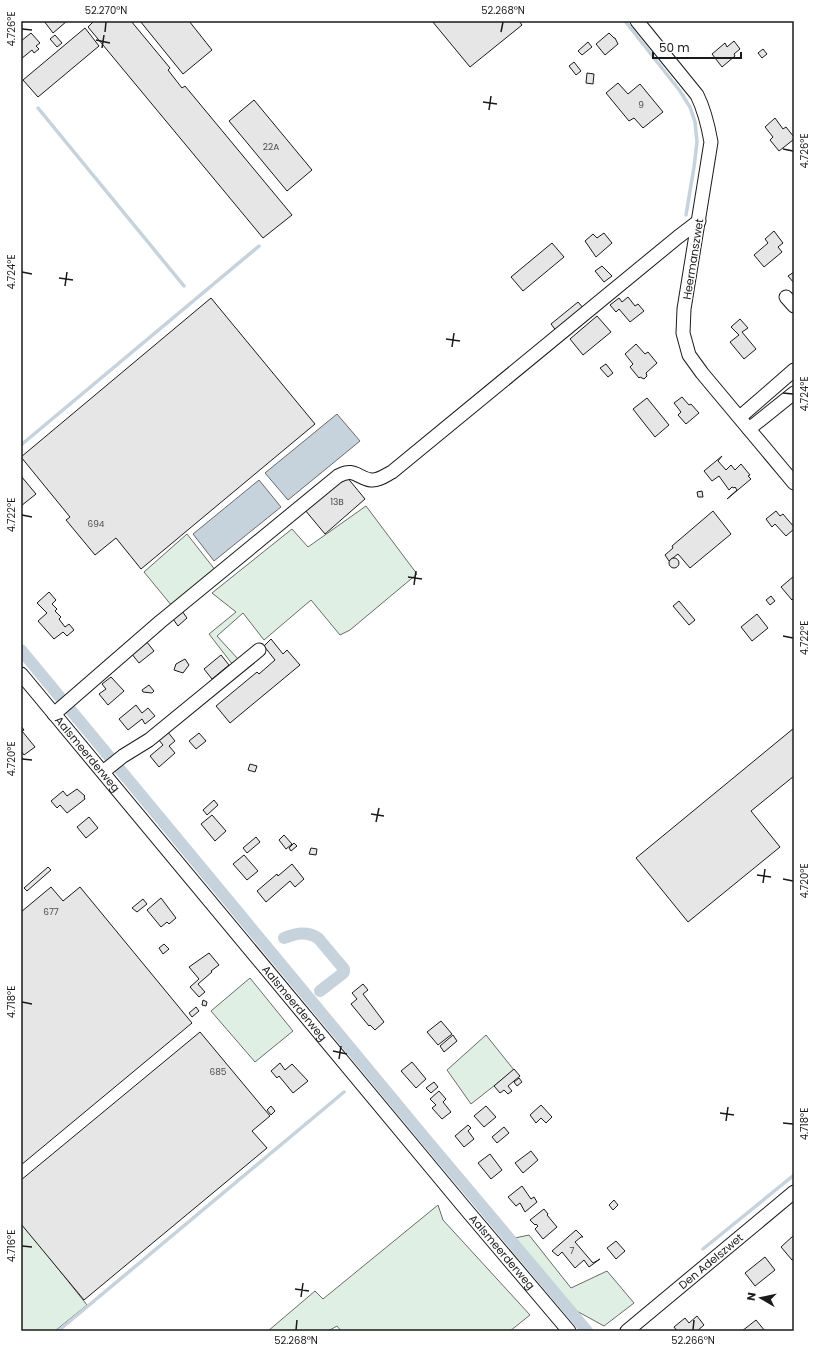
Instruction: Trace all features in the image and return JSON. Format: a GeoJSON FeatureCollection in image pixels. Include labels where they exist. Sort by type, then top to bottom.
{"type":"FeatureCollection","features":[{"type":"Feature","properties":{"kind":"street","name":"Heermanszwet"},"geometry":{"type":"LineString","coordinates":[[638,21],[697,95],[708,122],[711,142],[684,309],[683,333],[689,355],[702,373],[794,483]]}},
{"type":"Feature","properties":{"kind":"street"},"geometry":{"type":"LineString","coordinates":[[57,712],[160,622],[338,476],[350,472],[374,480],[392,472],[432,441],[641,267],[699,222]]}},
{"type":"Feature","properties":{"kind":"street"},"geometry":{"type":"LineString","coordinates":[[740,417],[794,370]]}},
{"type":"Feature","properties":{"kind":"street"},"geometry":{"type":"LineString","coordinates":[[749,429],[794,393]]}},
{"type":"Feature","properties":{"kind":"street"},"geometry":{"type":"LineString","coordinates":[[111,765],[144,743],[258,650]]}},
{"type":"Feature","properties":{"kind":"street","name":"Aalsmeerderweg"},"geometry":{"type":"LineString","coordinates":[[21,674],[111,765],[459,1201],[569,1331]]}},
{"type":"Feature","properties":{"kind":"street","name":"Den Adelszwet"},"geometry":{"type":"LineString","coordinates":[[627,1331],[794,1192]]}},
{"type":"Feature","properties":{"kind":"green space"},"geometry":{"type":"Polygon","coordinates":[[[366,506],[417,574],[350,630],[340,635],[311,600],[264,640],[243,613],[217,636],[238,659],[233,665],[209,634],[236,612],[212,593],[292,529],[308,547],[366,506]]]}},
{"type":"Feature","properties":{"kind":"green space"},"geometry":{"type":"Polygon","coordinates":[[[187,534],[216,571],[172,606],[144,572],[187,534]]]}},
{"type":"Feature","properties":{"kind":"green space"},"geometry":{"type":"Polygon","coordinates":[[[250,978],[293,1031],[255,1062],[211,1011],[250,978]]]}},
{"type":"Feature","properties":{"kind":"green space"},"geometry":{"type":"Polygon","coordinates":[[[486,1035],[514,1070],[471,1104],[447,1070],[486,1035]]]}},
{"type":"Feature","properties":{"kind":"green space"},"geometry":{"type":"Polygon","coordinates":[[[438,1205],[443,1220],[530,1315],[510,1331],[341,1331],[337,1326],[328,1331],[268,1331],[315,1291],[323,1299],[438,1205]]]}},
{"type":"Feature","properties":{"kind":"green space"},"geometry":{"type":"Polygon","coordinates":[[[21,1222],[87,1305],[55,1331],[21,1331],[21,1222]]]}},
{"type":"Feature","properties":{"kind":"green space"},"geometry":{"type":"Polygon","coordinates":[[[529,1235],[571,1288],[607,1271],[634,1303],[604,1326],[573,1309],[515,1238],[529,1235]]]}},
{"type":"Feature","properties":{"kind":"shaded area"},"geometry":{"type":"Polygon","coordinates":[[[337,414],[360,441],[288,500],[265,473],[337,414]]]}},
{"type":"Feature","properties":{"kind":"shaded area"},"geometry":{"type":"Polygon","coordinates":[[[259,480],[281,507],[214,561],[193,534],[259,480]]]}},
{"type":"Feature","properties":{"kind":"building"},"geometry":{"type":"Polygon","coordinates":[[[44,21],[67,21],[53,33],[44,21]]]}},
{"type":"Feature","properties":{"kind":"building"},"geometry":{"type":"Polygon","coordinates":[[[94,21],[131,21],[170,68],[168,70],[182,88],[185,86],[292,215],[263,238],[88,27],[94,21]]]}},
{"type":"Feature","properties":{"kind":"building"},"geometry":{"type":"Polygon","coordinates":[[[140,21],[189,21],[212,50],[183,74],[140,21]]]}},
{"type":"Feature","properties":{"kind":"building"},"geometry":{"type":"Polygon","coordinates":[[[432,21],[519,21],[522,25],[470,67],[432,21]]]}},
{"type":"Feature","properties":{"kind":"building"},"geometry":{"type":"Polygon","coordinates":[[[85,28],[99,46],[38,97],[23,80],[85,28]]]}},
{"type":"Feature","properties":{"kind":"building"},"geometry":{"type":"Polygon","coordinates":[[[31,33],[40,43],[36,46],[39,49],[34,53],[32,50],[21,59],[21,41],[31,33]]]}},
{"type":"Feature","properties":{"kind":"building"},"geometry":{"type":"Polygon","coordinates":[[[609,33],[615,38],[618,44],[605,55],[596,44],[609,33]]]}},
{"type":"Feature","properties":{"kind":"building"},"geometry":{"type":"Polygon","coordinates":[[[55,35],[62,43],[57,47],[50,39],[55,35]]]}},
{"type":"Feature","properties":{"kind":"building"},"geometry":{"type":"Polygon","coordinates":[[[734,41],[740,49],[734,54],[735,56],[722,67],[712,54],[725,43],[727,47],[734,41]]]}},
{"type":"Feature","properties":{"kind":"building"},"geometry":{"type":"Polygon","coordinates":[[[588,42],[592,47],[582,55],[578,51],[588,42]]]}},
{"type":"Feature","properties":{"kind":"building"},"geometry":{"type":"Polygon","coordinates":[[[763,49],[767,54],[762,58],[758,53],[763,49]]]}},
{"type":"Feature","properties":{"kind":"building"},"geometry":{"type":"Polygon","coordinates":[[[574,62],[581,71],[576,75],[569,66],[574,62]]]}},
{"type":"Feature","properties":{"kind":"building"},"geometry":{"type":"Polygon","coordinates":[[[587,73],[594,74],[593,84],[586,83],[587,73]]]}},
{"type":"Feature","properties":{"kind":"building"},"geometry":{"type":"Polygon","coordinates":[[[618,83],[628,94],[640,84],[663,112],[643,128],[634,118],[629,121],[606,93],[618,83]]]}},
{"type":"Feature","properties":{"kind":"building"},"geometry":{"type":"Polygon","coordinates":[[[254,100],[312,170],[287,191],[229,121],[254,100]]]}},
{"type":"Feature","properties":{"kind":"building"},"geometry":{"type":"Polygon","coordinates":[[[775,118],[783,129],[786,127],[794,137],[793,140],[779,151],[770,140],[773,137],[765,127],[775,118]]]}},
{"type":"Feature","properties":{"kind":"building"},"geometry":{"type":"Polygon","coordinates":[[[774,231],[783,243],[778,247],[782,252],[764,267],[754,255],[768,243],[765,239],[774,231]]]}},
{"type":"Feature","properties":{"kind":"building"},"geometry":{"type":"Polygon","coordinates":[[[604,233],[612,243],[596,257],[585,241],[593,234],[597,238],[604,233]]]}},
{"type":"Feature","properties":{"kind":"building"},"geometry":{"type":"Polygon","coordinates":[[[552,243],[564,257],[523,291],[511,277],[552,243]]]}},
{"type":"Feature","properties":{"kind":"building"},"geometry":{"type":"Polygon","coordinates":[[[602,266],[612,276],[604,282],[595,271],[602,266]]]}},
{"type":"Feature","properties":{"kind":"building"},"geometry":{"type":"Polygon","coordinates":[[[794,272],[794,283],[788,276],[794,272]]]}},
{"type":"Feature","properties":{"kind":"building"},"geometry":{"type":"Polygon","coordinates":[[[628,297],[635,306],[638,304],[644,311],[630,322],[619,309],[616,312],[610,305],[619,298],[622,302],[628,297]]]}},
{"type":"Feature","properties":{"kind":"building"},"geometry":{"type":"Polygon","coordinates":[[[211,298],[315,424],[141,569],[116,538],[95,555],[66,520],[70,517],[21,457],[211,298]]]}},
{"type":"Feature","properties":{"kind":"building"},"geometry":{"type":"Polygon","coordinates":[[[578,302],[584,309],[557,332],[551,324],[578,302]]]}},
{"type":"Feature","properties":{"kind":"building"},"geometry":{"type":"Polygon","coordinates":[[[597,316],[611,332],[583,355],[570,339],[597,316]]]}},
{"type":"Feature","properties":{"kind":"building"},"geometry":{"type":"Polygon","coordinates":[[[740,319],[748,328],[742,332],[756,349],[744,359],[730,342],[739,335],[731,327],[740,319]]]}},
{"type":"Feature","properties":{"kind":"building"},"geometry":{"type":"Polygon","coordinates":[[[636,344],[645,354],[648,352],[657,363],[646,373],[647,376],[644,379],[639,378],[630,367],[633,364],[625,354],[636,344]]]}},
{"type":"Feature","properties":{"kind":"building"},"geometry":{"type":"Polygon","coordinates":[[[606,364],[613,373],[608,377],[600,368],[606,364]]]}},
{"type":"Feature","properties":{"kind":"building"},"geometry":{"type":"Polygon","coordinates":[[[682,397],[699,413],[686,424],[678,415],[681,412],[674,403],[682,397]]]}},
{"type":"Feature","properties":{"kind":"building"},"geometry":{"type":"Polygon","coordinates":[[[647,398],[669,425],[655,437],[633,409],[647,398]]]}},
{"type":"Feature","properties":{"kind":"building"},"geometry":{"type":"Polygon","coordinates":[[[722,456],[718,461],[726,470],[731,465],[735,470],[741,464],[750,475],[748,476],[751,479],[727,499],[737,490],[735,487],[732,487],[729,490],[719,476],[712,481],[704,471],[722,456]]]}},
{"type":"Feature","properties":{"kind":"building"},"geometry":{"type":"Polygon","coordinates":[[[21,476],[36,494],[21,506],[21,476]]]}},
{"type":"Feature","properties":{"kind":"building"},"geometry":{"type":"Polygon","coordinates":[[[346,476],[365,499],[325,534],[305,510],[346,476]]]}},
{"type":"Feature","properties":{"kind":"building"},"geometry":{"type":"Polygon","coordinates":[[[702,491],[703,497],[698,497],[697,492],[702,491]]]}},
{"type":"Feature","properties":{"kind":"building"},"geometry":{"type":"Polygon","coordinates":[[[713,511],[731,534],[690,568],[678,554],[669,561],[665,555],[673,548],[672,546],[713,511]]]}},
{"type":"Feature","properties":{"kind":"building"},"geometry":{"type":"Polygon","coordinates":[[[776,511],[780,516],[783,514],[794,527],[794,529],[786,536],[775,524],[772,527],[766,519],[776,511]]]}},
{"type":"Feature","properties":{"kind":"building"},"geometry":{"type":"Polygon","coordinates":[[[672,558],[676,558],[679,563],[676,568],[672,568],[669,565],[669,561],[672,558]]]}},
{"type":"Feature","properties":{"kind":"building"},"geometry":{"type":"Polygon","coordinates":[[[794,576],[794,598],[792,600],[781,587],[794,576]]]}},
{"type":"Feature","properties":{"kind":"building"},"geometry":{"type":"Polygon","coordinates":[[[49,592],[56,600],[52,604],[57,609],[55,611],[61,617],[59,619],[65,627],[69,624],[74,630],[67,636],[63,632],[54,639],[38,621],[47,613],[37,603],[49,592]]]}},
{"type":"Feature","properties":{"kind":"building"},"geometry":{"type":"Polygon","coordinates":[[[771,596],[775,601],[770,605],[766,600],[771,596]]]}},
{"type":"Feature","properties":{"kind":"building"},"geometry":{"type":"Polygon","coordinates":[[[679,601],[695,620],[689,625],[673,606],[679,601]]]}},
{"type":"Feature","properties":{"kind":"building"},"geometry":{"type":"Polygon","coordinates":[[[182,611],[187,618],[178,626],[173,619],[182,611]]]}},
{"type":"Feature","properties":{"kind":"building"},"geometry":{"type":"Polygon","coordinates":[[[757,614],[768,628],[752,641],[741,627],[757,614]]]}},
{"type":"Feature","properties":{"kind":"building"},"geometry":{"type":"Polygon","coordinates":[[[271,639],[283,654],[287,650],[300,665],[230,723],[216,706],[257,672],[259,674],[275,660],[264,646],[271,639]]]}},
{"type":"Feature","properties":{"kind":"building"},"geometry":{"type":"Polygon","coordinates":[[[146,641],[154,651],[139,663],[131,653],[146,641]]]}},
{"type":"Feature","properties":{"kind":"building"},"geometry":{"type":"Polygon","coordinates":[[[221,655],[229,665],[212,679],[204,669],[221,655]]]}},
{"type":"Feature","properties":{"kind":"building"},"geometry":{"type":"Polygon","coordinates":[[[185,659],[189,665],[183,673],[174,670],[176,664],[185,659]]]}},
{"type":"Feature","properties":{"kind":"building"},"geometry":{"type":"Polygon","coordinates":[[[111,677],[124,691],[108,705],[99,694],[106,689],[102,684],[111,677]]]}},
{"type":"Feature","properties":{"kind":"building"},"geometry":{"type":"Polygon","coordinates":[[[149,685],[154,691],[152,693],[143,692],[142,690],[149,685]]]}},
{"type":"Feature","properties":{"kind":"building"},"geometry":{"type":"Polygon","coordinates":[[[136,705],[142,713],[148,708],[155,716],[145,724],[142,719],[128,730],[119,719],[136,705]]]}},
{"type":"Feature","properties":{"kind":"building"},"geometry":{"type":"Polygon","coordinates":[[[21,726],[24,730],[22,731],[35,747],[24,755],[21,751],[21,726]]]}},
{"type":"Feature","properties":{"kind":"building"},"geometry":{"type":"Polygon","coordinates":[[[794,728],[794,776],[751,811],[780,847],[688,922],[636,858],[794,728]]]}},
{"type":"Feature","properties":{"kind":"building"},"geometry":{"type":"Polygon","coordinates":[[[167,731],[175,741],[169,746],[175,753],[159,767],[150,756],[163,745],[158,739],[167,731]]]}},
{"type":"Feature","properties":{"kind":"building"},"geometry":{"type":"Polygon","coordinates":[[[199,733],[206,741],[196,749],[189,741],[199,733]]]}},
{"type":"Feature","properties":{"kind":"building"},"geometry":{"type":"Polygon","coordinates":[[[250,764],[257,766],[255,772],[248,770],[250,764]]]}},
{"type":"Feature","properties":{"kind":"building"},"geometry":{"type":"Polygon","coordinates":[[[77,789],[85,796],[85,799],[67,813],[60,805],[57,808],[51,801],[63,791],[67,796],[77,789]]]}},
{"type":"Feature","properties":{"kind":"building"},"geometry":{"type":"Polygon","coordinates":[[[214,800],[218,805],[207,815],[203,810],[214,800]]]}},
{"type":"Feature","properties":{"kind":"building"},"geometry":{"type":"Polygon","coordinates":[[[212,815],[226,831],[215,841],[201,824],[212,815]]]}},
{"type":"Feature","properties":{"kind":"building"},"geometry":{"type":"Polygon","coordinates":[[[89,817],[98,828],[86,838],[77,827],[89,817]]]}},
{"type":"Feature","properties":{"kind":"building"},"geometry":{"type":"Polygon","coordinates":[[[284,835],[292,844],[286,849],[279,840],[284,835]]]}},
{"type":"Feature","properties":{"kind":"building"},"geometry":{"type":"Polygon","coordinates":[[[256,837],[260,842],[247,853],[243,848],[256,837]]]}},
{"type":"Feature","properties":{"kind":"building"},"geometry":{"type":"Polygon","coordinates":[[[294,843],[297,846],[291,851],[289,848],[294,843]]]}},
{"type":"Feature","properties":{"kind":"building"},"geometry":{"type":"Polygon","coordinates":[[[311,848],[317,849],[316,855],[309,854],[311,848]]]}},
{"type":"Feature","properties":{"kind":"building"},"geometry":{"type":"Polygon","coordinates":[[[244,855],[258,871],[247,880],[233,864],[244,855]]]}},
{"type":"Feature","properties":{"kind":"building"},"geometry":{"type":"Polygon","coordinates":[[[292,864],[304,879],[295,887],[290,881],[266,902],[257,891],[277,874],[278,876],[292,864]]]}},
{"type":"Feature","properties":{"kind":"building"},"geometry":{"type":"Polygon","coordinates":[[[48,867],[51,870],[27,891],[24,888],[48,867]]]}},
{"type":"Feature","properties":{"kind":"building"},"geometry":{"type":"Polygon","coordinates":[[[51,887],[63,901],[80,887],[192,1023],[21,1165],[21,912],[51,887]]]}},
{"type":"Feature","properties":{"kind":"building"},"geometry":{"type":"Polygon","coordinates":[[[161,898],[176,918],[169,924],[167,922],[161,927],[147,910],[161,898]]]}},
{"type":"Feature","properties":{"kind":"building"},"geometry":{"type":"Polygon","coordinates":[[[143,899],[147,904],[137,912],[132,908],[143,899]]]}},
{"type":"Feature","properties":{"kind":"building"},"geometry":{"type":"Polygon","coordinates":[[[164,944],[169,949],[163,954],[159,948],[164,944]]]}},
{"type":"Feature","properties":{"kind":"building"},"geometry":{"type":"Polygon","coordinates":[[[209,953],[219,965],[198,984],[205,992],[199,997],[190,987],[199,979],[189,967],[209,953]]]}},
{"type":"Feature","properties":{"kind":"building"},"geometry":{"type":"Polygon","coordinates":[[[363,984],[368,990],[363,994],[384,1022],[375,1030],[370,1025],[369,1026],[351,1004],[357,999],[352,993],[363,984]]]}},
{"type":"Feature","properties":{"kind":"building"},"geometry":{"type":"Polygon","coordinates":[[[203,1000],[207,1002],[206,1006],[202,1005],[203,1000]]]}},
{"type":"Feature","properties":{"kind":"building"},"geometry":{"type":"Polygon","coordinates":[[[196,1007],[199,1011],[192,1017],[189,1013],[196,1007]]]}},
{"type":"Feature","properties":{"kind":"building"},"geometry":{"type":"Polygon","coordinates":[[[441,1021],[452,1034],[438,1045],[427,1032],[441,1021]]]}},
{"type":"Feature","properties":{"kind":"building"},"geometry":{"type":"Polygon","coordinates":[[[200,1032],[270,1116],[252,1131],[267,1148],[84,1300],[21,1224],[21,1180],[200,1032]]]}},
{"type":"Feature","properties":{"kind":"building"},"geometry":{"type":"Polygon","coordinates":[[[453,1035],[457,1041],[444,1052],[440,1046],[453,1035]]]}},
{"type":"Feature","properties":{"kind":"building"},"geometry":{"type":"Polygon","coordinates":[[[412,1062],[426,1079],[416,1088],[401,1071],[412,1062]]]}},
{"type":"Feature","properties":{"kind":"building"},"geometry":{"type":"Polygon","coordinates":[[[280,1063],[285,1070],[292,1064],[308,1081],[293,1093],[279,1076],[277,1078],[271,1071],[280,1063]]]}},
{"type":"Feature","properties":{"kind":"building"},"geometry":{"type":"Polygon","coordinates":[[[514,1069],[520,1076],[508,1086],[512,1091],[508,1094],[504,1090],[500,1093],[494,1086],[514,1069]]]}},
{"type":"Feature","properties":{"kind":"building"},"geometry":{"type":"Polygon","coordinates":[[[519,1078],[522,1082],[517,1086],[514,1082],[519,1078]]]}},
{"type":"Feature","properties":{"kind":"building"},"geometry":{"type":"Polygon","coordinates":[[[434,1082],[438,1087],[431,1093],[426,1088],[434,1082]]]}},
{"type":"Feature","properties":{"kind":"building"},"geometry":{"type":"Polygon","coordinates":[[[439,1091],[446,1099],[443,1102],[451,1112],[442,1119],[432,1108],[436,1105],[430,1099],[439,1091]]]}},
{"type":"Feature","properties":{"kind":"building"},"geometry":{"type":"Polygon","coordinates":[[[541,1105],[552,1117],[546,1123],[541,1118],[536,1123],[530,1115],[541,1105]]]}},
{"type":"Feature","properties":{"kind":"building"},"geometry":{"type":"Polygon","coordinates":[[[271,1106],[275,1111],[271,1115],[267,1110],[271,1106]]]}},
{"type":"Feature","properties":{"kind":"building"},"geometry":{"type":"Polygon","coordinates":[[[486,1106],[496,1117],[484,1127],[474,1116],[486,1106]]]}},
{"type":"Feature","properties":{"kind":"building"},"geometry":{"type":"Polygon","coordinates":[[[468,1125],[471,1128],[468,1131],[474,1139],[464,1147],[455,1136],[468,1125]]]}},
{"type":"Feature","properties":{"kind":"building"},"geometry":{"type":"Polygon","coordinates":[[[504,1127],[509,1133],[497,1143],[492,1137],[504,1127]]]}},
{"type":"Feature","properties":{"kind":"building"},"geometry":{"type":"Polygon","coordinates":[[[531,1151],[538,1160],[523,1173],[515,1163],[531,1151]]]}},
{"type":"Feature","properties":{"kind":"building"},"geometry":{"type":"Polygon","coordinates":[[[490,1154],[502,1170],[491,1179],[478,1163],[490,1154]]]}},
{"type":"Feature","properties":{"kind":"building"},"geometry":{"type":"Polygon","coordinates":[[[522,1186],[531,1199],[534,1197],[537,1202],[525,1212],[520,1203],[516,1206],[508,1197],[522,1186]]]}},
{"type":"Feature","properties":{"kind":"building"},"geometry":{"type":"Polygon","coordinates":[[[614,1200],[618,1205],[613,1210],[609,1205],[614,1200]]]}},
{"type":"Feature","properties":{"kind":"building"},"geometry":{"type":"Polygon","coordinates":[[[544,1209],[557,1227],[543,1239],[535,1229],[538,1226],[530,1220],[544,1209]]]}},
{"type":"Feature","properties":{"kind":"building"},"geometry":{"type":"Polygon","coordinates":[[[576,1230],[583,1237],[575,1242],[593,1263],[600,1259],[589,1267],[584,1260],[575,1268],[562,1252],[558,1256],[552,1251],[576,1230]]]}},
{"type":"Feature","properties":{"kind":"building"},"geometry":{"type":"Polygon","coordinates":[[[794,1235],[794,1259],[792,1260],[781,1247],[794,1235]]]}},
{"type":"Feature","properties":{"kind":"building"},"geometry":{"type":"Polygon","coordinates":[[[616,1241],[625,1251],[616,1259],[607,1248],[616,1241]]]}},
{"type":"Feature","properties":{"kind":"building"},"geometry":{"type":"Polygon","coordinates":[[[765,1257],[775,1270],[755,1286],[745,1273],[765,1257]]]}},
{"type":"Feature","properties":{"kind":"building"},"geometry":{"type":"Polygon","coordinates":[[[697,1316],[704,1325],[697,1331],[677,1331],[674,1327],[685,1318],[689,1323],[697,1316]]]}},
{"type":"Feature","properties":{"kind":"building"},"geometry":{"type":"Polygon","coordinates":[[[756,1320],[765,1331],[742,1331],[756,1320]]]}},
{"type":"Feature","properties":{"kind":"waterway"},"geometry":{"type":"LineString","coordinates":[[625,21],[680,91],[690,107],[695,122],[697,142],[686,215]]}},
{"type":"Feature","properties":{"kind":"waterway"},"geometry":{"type":"LineString","coordinates":[[38,108],[184,286]]}},
{"type":"Feature","properties":{"kind":"waterway"},"geometry":{"type":"LineString","coordinates":[[21,445],[259,246]]}},
{"type":"Feature","properties":{"kind":"waterway"},"geometry":{"type":"LineString","coordinates":[[21,650],[424,1137],[587,1331]]}},
{"type":"Feature","properties":{"kind":"waterway"},"geometry":{"type":"LineString","coordinates":[[284,938],[301,934],[310,934],[318,938],[344,969],[342,974],[320,991]]}},
{"type":"Feature","properties":{"kind":"waterway"},"geometry":{"type":"LineString","coordinates":[[58,1331],[344,1092]]}},
{"type":"Feature","properties":{"kind":"waterway"},"geometry":{"type":"LineString","coordinates":[[703,1249],[794,1175]]}}]}
